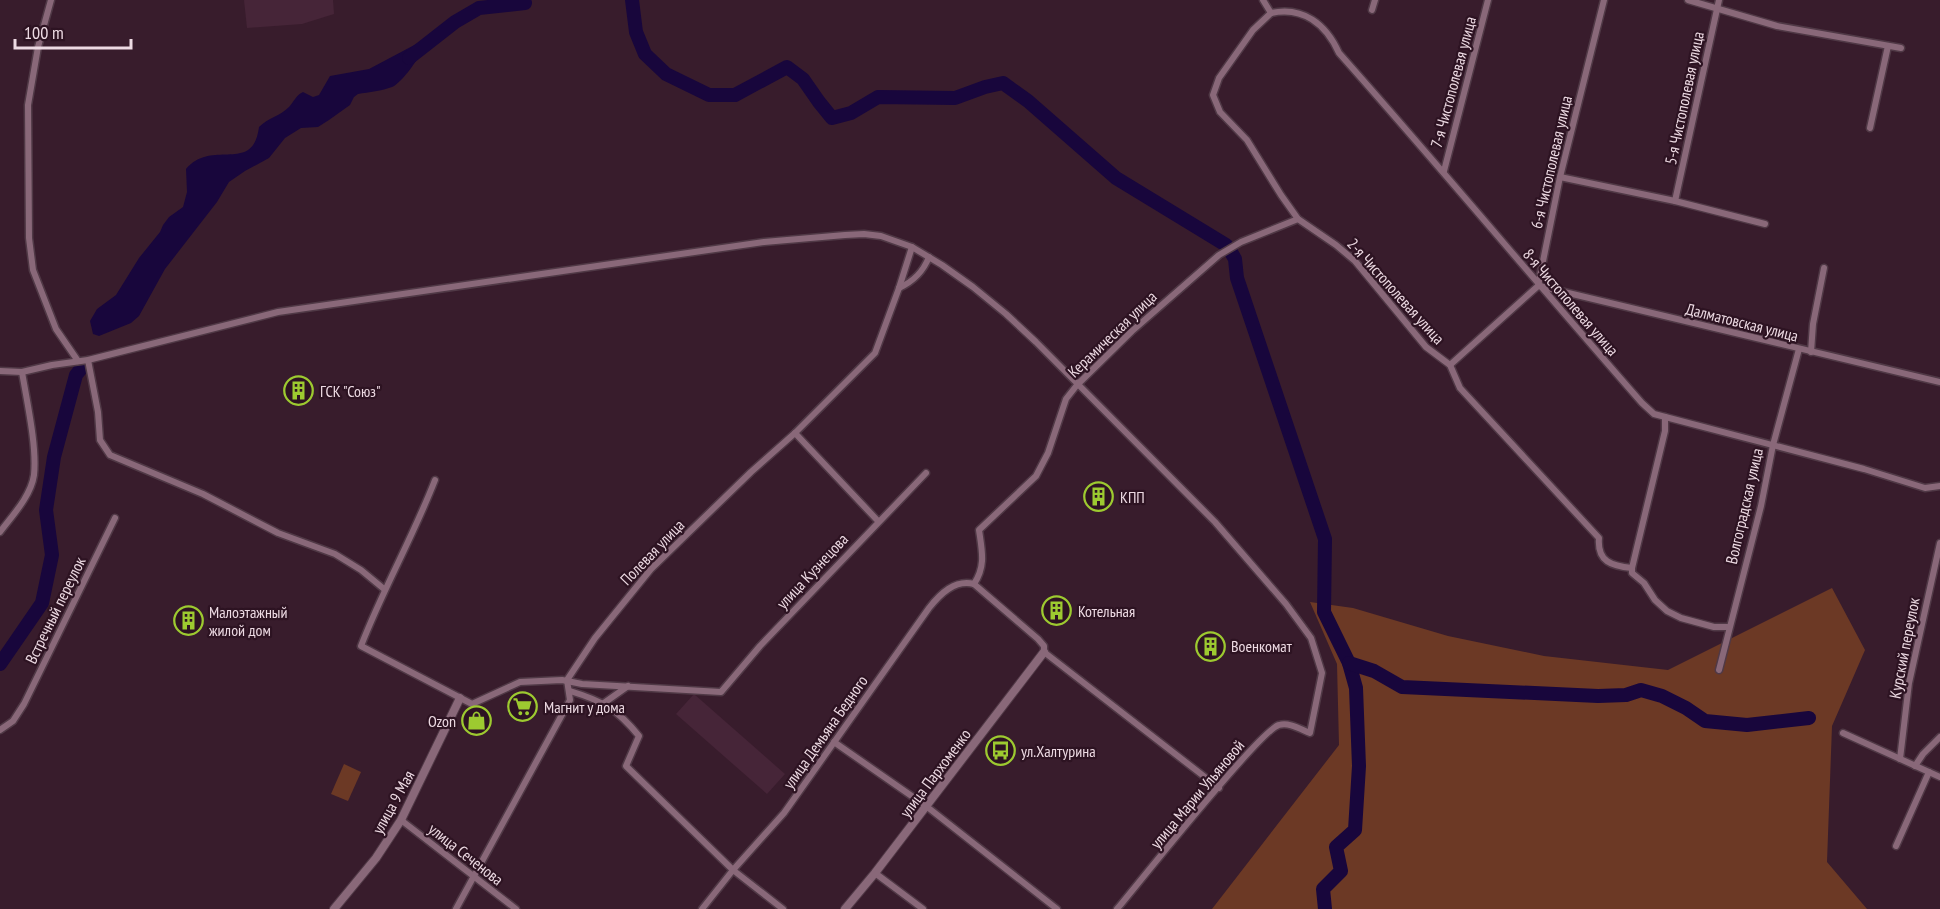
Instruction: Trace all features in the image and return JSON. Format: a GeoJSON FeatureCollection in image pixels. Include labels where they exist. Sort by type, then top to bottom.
{"type":"FeatureCollection","features":[{"type":"Feature","properties":{"kind":"street"},"geometry":{"type":"LineString","coordinates":[[51,0],[38,47],[28,105],[29,238],[33,270],[56,329],[78,362]]}},
{"type":"Feature","properties":{"kind":"street"},"geometry":{"type":"LineString","coordinates":[[1263,0],[1270,13]]}},
{"type":"Feature","properties":{"kind":"street"},"geometry":{"type":"LineString","coordinates":[[1372,10],[1375,0]]}},
{"type":"Feature","properties":{"kind":"street","name":"7-я Чистополевая улица"},"geometry":{"type":"LineString","coordinates":[[1443,171],[1488,0]]}},
{"type":"Feature","properties":{"kind":"street","name":"6-я Чистополевая улица"},"geometry":{"type":"LineString","coordinates":[[1538,286],[1560,177],[1604,0]]}},
{"type":"Feature","properties":{"kind":"street"},"geometry":{"type":"LineString","coordinates":[[1688,0],[1777,26],[1901,48]]}},
{"type":"Feature","properties":{"kind":"street","name":"5-я Чистополевая улица"},"geometry":{"type":"LineString","coordinates":[[1675,201],[1719,0]]}},
{"type":"Feature","properties":{"kind":"street","name":"8-я Чистополевая улица"},"geometry":{"type":"LineString","coordinates":[[1270,13],[1293,12],[1317,21],[1327,32],[1339,53],[1443,171],[1538,286],[1647,409],[1654,414],[1925,488],[1940,486]]}},
{"type":"Feature","properties":{"kind":"street","name":"2-я Чистополевая улица"},"geometry":{"type":"LineString","coordinates":[[1270,13],[1253,30],[1219,78],[1214,95],[1220,112],[1228,123],[1247,140],[1298,219],[1336,244],[1355,261],[1426,347],[1450,365],[1460,388],[1599,538],[1598,548],[1607,561],[1615,566],[1632,568]]}},
{"type":"Feature","properties":{"kind":"street"},"geometry":{"type":"LineString","coordinates":[[1870,128],[1888,46]]}},
{"type":"Feature","properties":{"kind":"street"},"geometry":{"type":"LineString","coordinates":[[1560,177],[1675,201],[1765,224]]}},
{"type":"Feature","properties":{"kind":"street","name":"Керамическая улица"},"geometry":{"type":"LineString","coordinates":[[974,584],[981,574],[984,563],[979,530],[1036,476],[1048,453],[1066,399],[1077,385],[1132,331],[1220,255],[1241,242],[1298,219]]}},
{"type":"Feature","properties":{"kind":"street"},"geometry":{"type":"LineString","coordinates":[[0,371],[22,372],[88,360],[278,312],[764,242],[864,234],[881,236],[912,248],[973,286],[1036,342],[1077,385]]}},
{"type":"Feature","properties":{"kind":"street","name":"Полевая улица"},"geometry":{"type":"LineString","coordinates":[[567,680],[595,638],[651,569],[751,472],[795,433],[875,353],[900,288],[912,248]]}},
{"type":"Feature","properties":{"kind":"street"},"geometry":{"type":"LineString","coordinates":[[900,288],[912,282],[922,271],[929,257]]}},
{"type":"Feature","properties":{"kind":"street"},"geometry":{"type":"LineString","coordinates":[[1811,352],[1813,324],[1824,268]]}},
{"type":"Feature","properties":{"kind":"street"},"geometry":{"type":"LineString","coordinates":[[1450,365],[1538,286]]}},
{"type":"Feature","properties":{"kind":"street","name":"Далматовская улица"},"geometry":{"type":"LineString","coordinates":[[1538,286],[1940,382]]}},
{"type":"Feature","properties":{"kind":"street","name":"Волгоградская улица"},"geometry":{"type":"LineString","coordinates":[[1719,670],[1761,506],[1773,445],[1799,350]]}},
{"type":"Feature","properties":{"kind":"street"},"geometry":{"type":"LineString","coordinates":[[88,360],[98,412],[100,440],[110,455],[203,494],[278,533],[335,554],[361,570],[384,589]]}},
{"type":"Feature","properties":{"kind":"street"},"geometry":{"type":"LineString","coordinates":[[0,532],[25,496],[34,476],[33,447],[22,372]]}},
{"type":"Feature","properties":{"kind":"street","name":"улица Марии Ульяновой"},"geometry":{"type":"LineString","coordinates":[[1077,385],[1215,522],[1286,604],[1311,638],[1322,673],[1310,733],[1290,725],[1280,724],[1275,727],[1246,754],[1117,909]]}},
{"type":"Feature","properties":{"kind":"street"},"geometry":{"type":"LineString","coordinates":[[1665,417],[1665,431],[1632,573],[1644,583],[1655,600],[1667,611],[1681,618],[1714,627],[1729,627]]}},
{"type":"Feature","properties":{"kind":"street"},"geometry":{"type":"LineString","coordinates":[[795,433],[878,521]]}},
{"type":"Feature","properties":{"kind":"street","name":"улица Кузнецова"},"geometry":{"type":"LineString","coordinates":[[628,686],[721,692],[760,646],[926,472]]}},
{"type":"Feature","properties":{"kind":"street"},"geometry":{"type":"LineString","coordinates":[[435,480],[418,525],[384,589],[362,646],[472,704],[520,682],[567,680],[582,684],[628,686]]}},
{"type":"Feature","properties":{"kind":"street","name":"Встречный переулок"},"geometry":{"type":"LineString","coordinates":[[0,730],[13,721],[18,713],[115,518]]}},
{"type":"Feature","properties":{"kind":"street","name":"Курский переулок"},"geometry":{"type":"LineString","coordinates":[[1900,759],[1909,683],[1940,543]]}},
{"type":"Feature","properties":{"kind":"street","name":"улица Демьяна Бедного"},"geometry":{"type":"LineString","coordinates":[[702,909],[784,813],[937,598],[946,590],[959,584],[974,584]]}},
{"type":"Feature","properties":{"kind":"street"},"geometry":{"type":"LineString","coordinates":[[974,584],[1038,639],[1044,646],[1044,652],[1219,788]]}},
{"type":"Feature","properties":{"kind":"street","name":"улица Пархоменко"},"geometry":{"type":"LineString","coordinates":[[845,909],[1044,652]]}},
{"type":"Feature","properties":{"kind":"street"},"geometry":{"type":"LineString","coordinates":[[456,909],[570,700],[567,680]]}},
{"type":"Feature","properties":{"kind":"street"},"geometry":{"type":"LineString","coordinates":[[604,702],[628,686]]}},
{"type":"Feature","properties":{"kind":"street"},"geometry":{"type":"LineString","coordinates":[[570,691],[604,702],[626,719],[639,736],[626,766],[733,870],[783,909]]}},
{"type":"Feature","properties":{"kind":"street","name":"улица 9 Мая"},"geometry":{"type":"LineString","coordinates":[[334,909],[376,858],[401,820],[460,698]]}},
{"type":"Feature","properties":{"kind":"street"},"geometry":{"type":"LineString","coordinates":[[1843,733],[1940,777]]}},
{"type":"Feature","properties":{"kind":"street"},"geometry":{"type":"LineString","coordinates":[[1916,766],[1923,754],[1940,737]]}},
{"type":"Feature","properties":{"kind":"street"},"geometry":{"type":"LineString","coordinates":[[834,742],[926,806],[1058,909]]}},
{"type":"Feature","properties":{"kind":"street"},"geometry":{"type":"LineString","coordinates":[[1896,846],[1929,772]]}},
{"type":"Feature","properties":{"kind":"street","name":"улица Сеченова"},"geometry":{"type":"LineString","coordinates":[[401,820],[516,909]]}},
{"type":"Feature","properties":{"kind":"street"},"geometry":{"type":"LineString","coordinates":[[875,873],[923,909]]}},
{"type":"Feature","properties":{"kind":"shaded area"},"geometry":{"type":"Polygon","coordinates":[[[244,0],[333,0],[334,14],[302,24],[247,28],[244,0]]]}},
{"type":"Feature","properties":{"kind":"shaded area"},"geometry":{"type":"Polygon","coordinates":[[[420,42],[424,45],[419,55],[411,69],[396,85],[384,90],[358,94],[350,105],[329,120],[318,127],[301,128],[285,138],[269,158],[229,182],[217,202],[165,269],[139,316],[131,323],[99,336],[93,334],[90,321],[97,309],[116,295],[169,217],[183,207],[187,192],[186,169],[196,160],[208,156],[240,153],[249,149],[255,141],[259,127],[285,110],[298,95],[303,92],[313,97],[319,95],[330,76],[369,69],[420,42]]]}},
{"type":"Feature","properties":{"kind":"shaded area"},"geometry":{"type":"Polygon","coordinates":[[[1832,588],[1865,650],[1832,726],[1827,862],[1867,909],[1212,909],[1339,745],[1337,664],[1310,602],[1353,608],[1448,636],[1544,656],[1668,670],[1832,588]]]}},
{"type":"Feature","properties":{"kind":"shaded area"},"geometry":{"type":"Polygon","coordinates":[[[694,694],[785,774],[767,794],[676,714],[694,694]]]}},
{"type":"Feature","properties":{"kind":"shaded area"},"geometry":{"type":"Polygon","coordinates":[[[344,764],[361,772],[348,801],[331,794],[344,764]]]}},
{"type":"Feature","properties":{"kind":"waterway"},"geometry":{"type":"LineString","coordinates":[[632,0],[636,32],[645,54],[666,74],[709,95],[735,95],[787,67],[803,79],[832,118],[851,113],[878,97],[955,98],[1003,83],[1028,101],[1116,178],[1226,245]]}},
{"type":"Feature","properties":{"kind":"waterway"},"geometry":{"type":"LineString","coordinates":[[409,58],[455,22],[479,8],[525,3]]}},
{"type":"Feature","properties":{"kind":"waterway"},"geometry":{"type":"LineString","coordinates":[[1231,252],[1235,259],[1237,278],[1325,539],[1324,612],[1349,663],[1356,688],[1359,766],[1355,830],[1336,847],[1341,871],[1323,889],[1325,909]]}},
{"type":"Feature","properties":{"kind":"waterway"},"geometry":{"type":"LineString","coordinates":[[0,664],[42,603],[52,555],[46,510],[54,457],[76,375],[80,370]]}},
{"type":"Feature","properties":{"kind":"waterway"},"geometry":{"type":"LineString","coordinates":[[1349,663],[1374,671],[1402,687],[1598,696],[1626,695],[1641,690],[1662,696],[1705,721],[1747,725],[1809,718]]}},
{"type":"Feature","properties":{"kind":"place","name":"ГСК \"Союз\""},"geometry":{"type":"Point","coordinates":[299,391]}},
{"type":"Feature","properties":{"kind":"place","name":"КПП"},"geometry":{"type":"Point","coordinates":[1099,497]}},
{"type":"Feature","properties":{"kind":"place","name":"Котельная"},"geometry":{"type":"Point","coordinates":[1057,611]}},
{"type":"Feature","properties":{"kind":"place","name":"Малоэтажный жилой дом"},"geometry":{"type":"Point","coordinates":[188,621]}},
{"type":"Feature","properties":{"kind":"place","name":"Военкомат"},"geometry":{"type":"Point","coordinates":[1210,646]}},
{"type":"Feature","properties":{"kind":"place","name":"Магнит у дома"},"geometry":{"type":"Point","coordinates":[523,707]}},
{"type":"Feature","properties":{"kind":"place","name":"Ozon"},"geometry":{"type":"Point","coordinates":[477,721]}},
{"type":"Feature","properties":{"kind":"place","name":"ул.Халтурина"},"geometry":{"type":"Point","coordinates":[1000,751]}}]}
